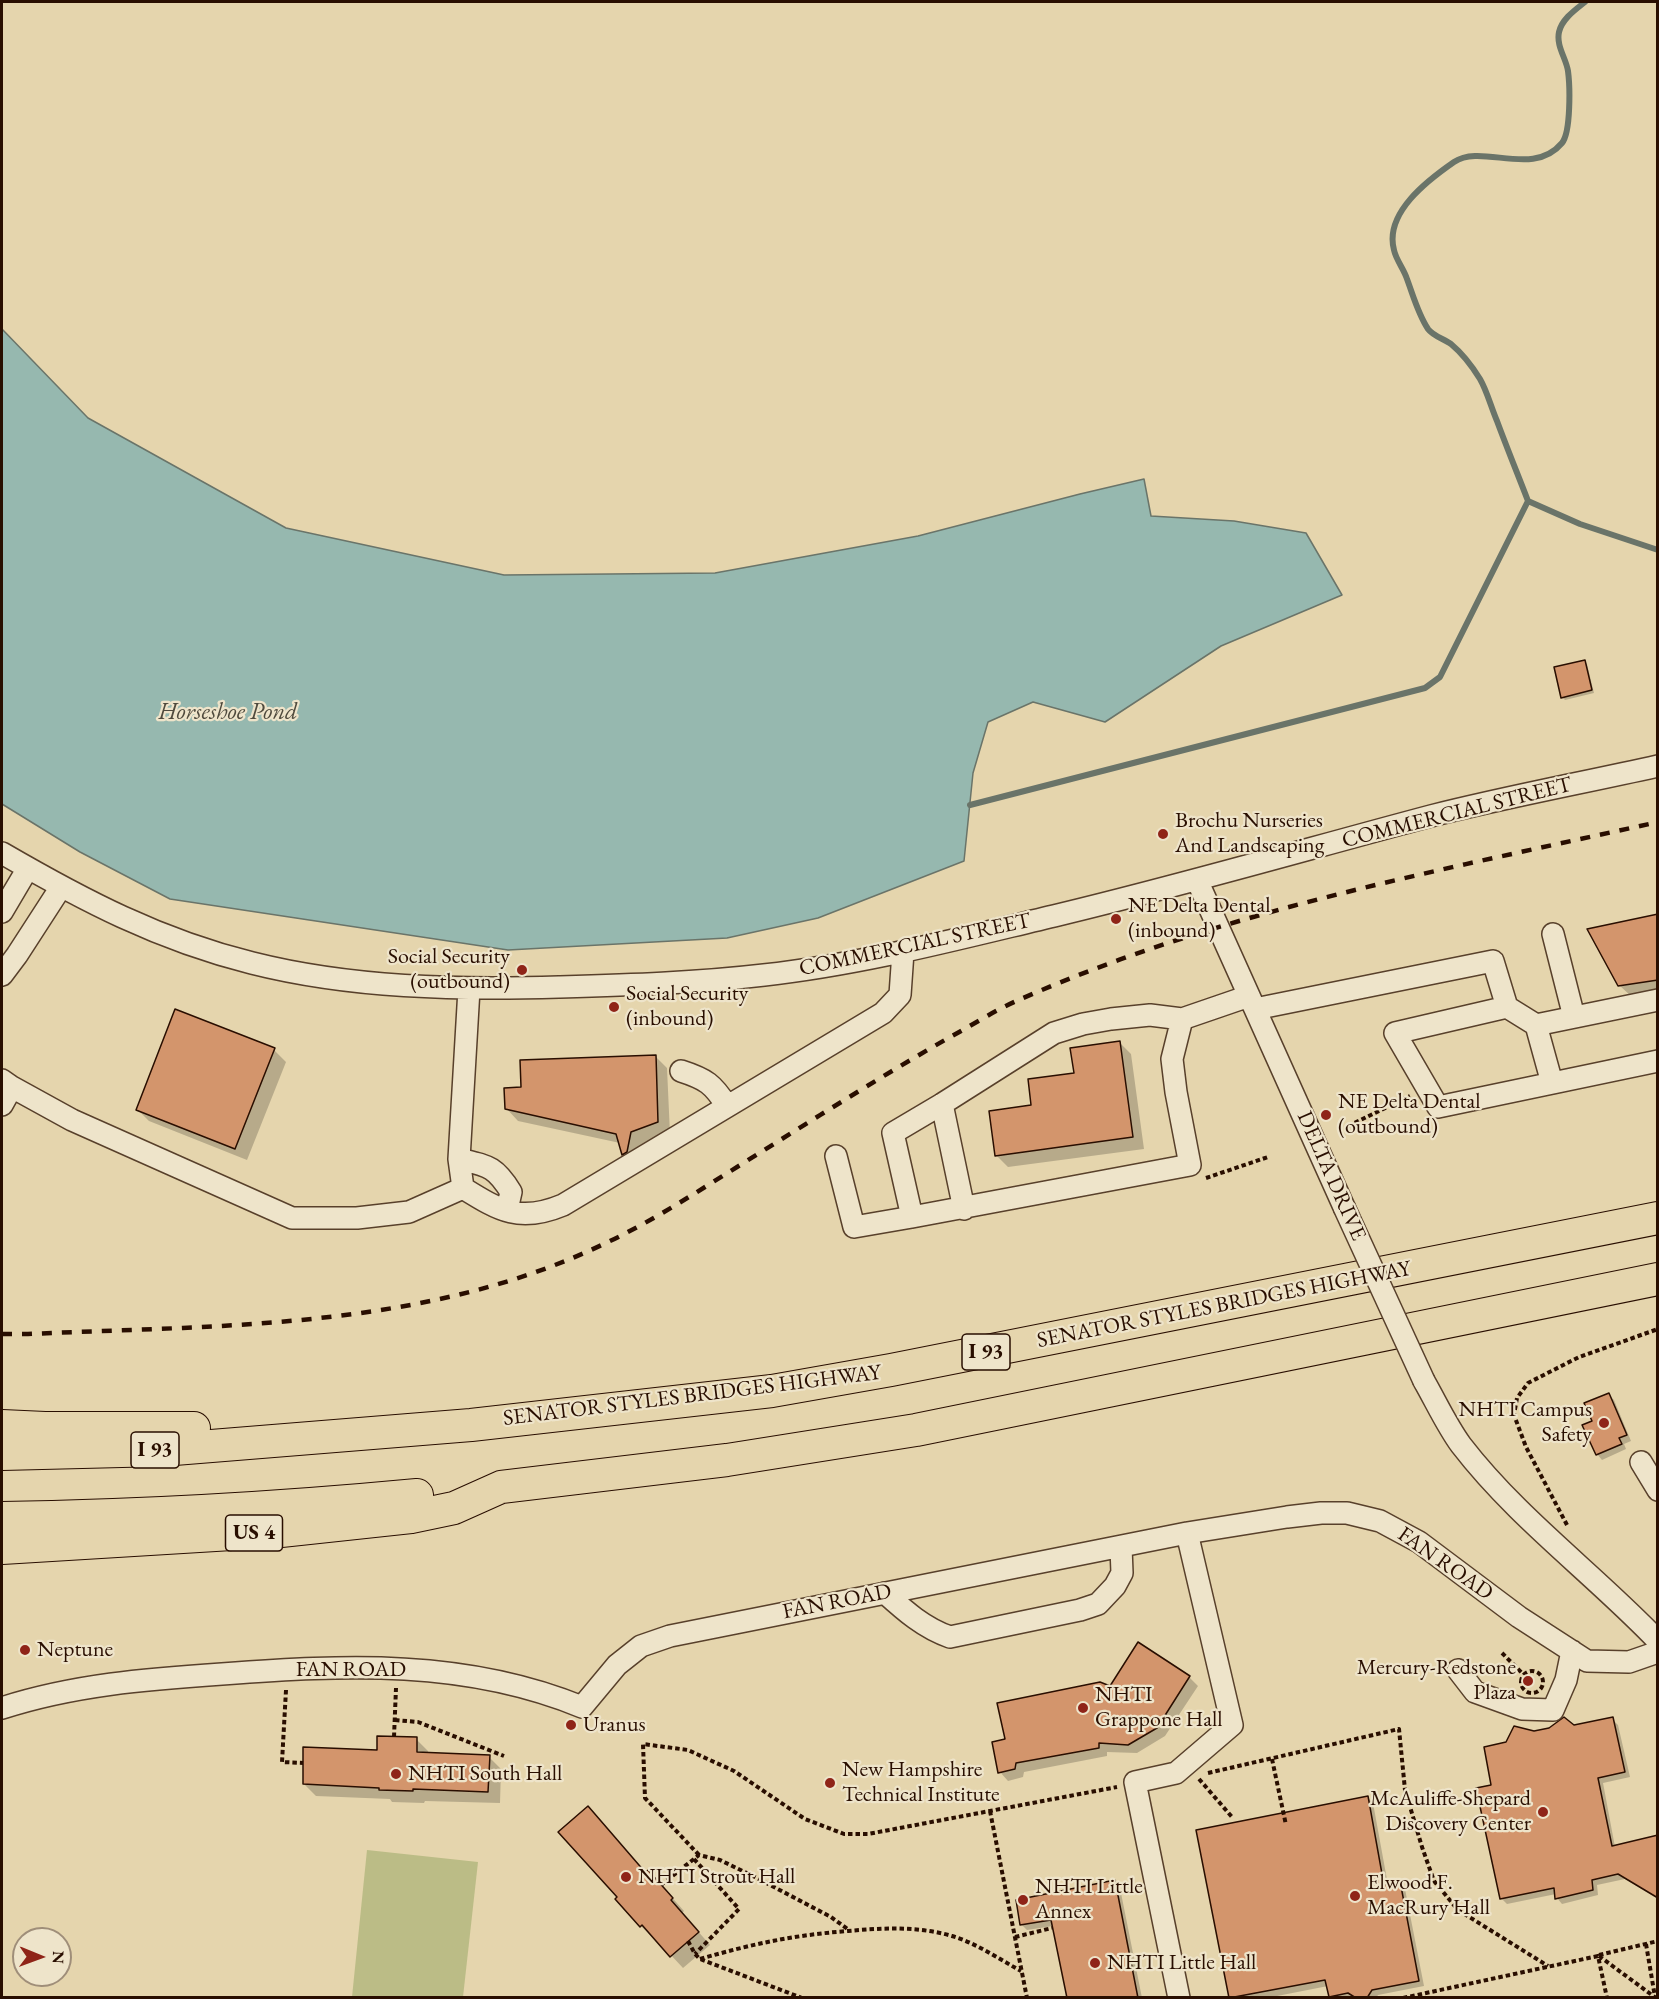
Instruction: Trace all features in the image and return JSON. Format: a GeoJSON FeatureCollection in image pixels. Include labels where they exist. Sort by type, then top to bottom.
{"type":"FeatureCollection","features":[{"type":"Feature","properties":{"kind":"highway","name":"SENATOR STYLES BRIDGES HIGHWAY"},"geometry":{"type":"LineString","coordinates":[[2,1454],[162,1450],[471,1425],[772,1390],[891,1370],[1658,1218]]}},
{"type":"Feature","properties":{"kind":"highway"},"geometry":{"type":"LineString","coordinates":[[2,1518],[83,1517],[312,1504],[501,1487],[727,1460],[916,1430],[1658,1279]]}},
{"type":"Feature","properties":{"kind":"highway"},"geometry":{"type":"LineString","coordinates":[[2,1426],[231,1428],[308,1437]]}},
{"type":"Feature","properties":{"kind":"highway","name":"US 4"},"geometry":{"type":"LineString","coordinates":[[2,1548],[281,1531],[411,1517],[454,1508],[501,1487]]}},
{"type":"Feature","properties":{"kind":"street","name":"COMMERCIAL STREET"},"geometry":{"type":"LineString","coordinates":[[2,853],[108,912],[152,931],[250,963],[357,981],[469,989],[646,985],[765,975],[903,952],[1197,880],[1436,815],[1658,766]]}},
{"type":"Feature","properties":{"kind":"street"},"geometry":{"type":"LineString","coordinates":[[2,912],[28,868]]}},
{"type":"Feature","properties":{"kind":"street","name":"DELTA DRIVE"},"geometry":{"type":"LineString","coordinates":[[1197,880],[1424,1382],[1460,1444],[1507,1498],[1658,1641]]}},
{"type":"Feature","properties":{"kind":"street"},"geometry":{"type":"LineString","coordinates":[[2,975],[61,887]]}},
{"type":"Feature","properties":{"kind":"street"},"geometry":{"type":"LineString","coordinates":[[1553,934],[1574,1017]]}},
{"type":"Feature","properties":{"kind":"street"},"geometry":{"type":"LineString","coordinates":[[469,989],[459,1159],[463,1188],[488,1204],[525,1215],[544,1213],[563,1205],[883,1013],[900,995],[903,952]]}},
{"type":"Feature","properties":{"kind":"street"},"geometry":{"type":"LineString","coordinates":[[912,1217],[892,1133],[1054,1033],[1083,1024],[1150,1015],[1182,1019],[1252,1003],[1493,961],[1507,1007],[1536,1025],[1552,1083]]}},
{"type":"Feature","properties":{"kind":"street"},"geometry":{"type":"LineString","coordinates":[[1536,1025],[1658,1000]]}},
{"type":"Feature","properties":{"kind":"street"},"geometry":{"type":"LineString","coordinates":[[1507,1007],[1395,1033],[1438,1107],[1658,1060]]}},
{"type":"Feature","properties":{"kind":"street"},"geometry":{"type":"LineString","coordinates":[[837,1156],[854,1227],[964,1209],[1190,1165],[1176,1092],[1173,1059],[1182,1019]]}},
{"type":"Feature","properties":{"kind":"street"},"geometry":{"type":"LineString","coordinates":[[681,1071],[703,1078],[716,1089],[727,1106]]}},
{"type":"Feature","properties":{"kind":"street"},"geometry":{"type":"LineString","coordinates":[[5,1090],[292,1218],[357,1218],[409,1212],[463,1188]]}},
{"type":"Feature","properties":{"kind":"street"},"geometry":{"type":"LineString","coordinates":[[942,1104],[964,1209]]}},
{"type":"Feature","properties":{"kind":"street"},"geometry":{"type":"LineString","coordinates":[[459,1159],[488,1166],[501,1175],[511,1192],[507,1210]]}},
{"type":"Feature","properties":{"kind":"street"},"geometry":{"type":"LineString","coordinates":[[1641,1462],[1658,1490]]}},
{"type":"Feature","properties":{"kind":"street","name":"FAN ROAD"},"geometry":{"type":"LineString","coordinates":[[2,1708],[31,1698],[96,1685],[320,1667],[456,1672],[504,1681],[550,1694],[582,1707],[617,1665],[641,1646],[670,1636],[1187,1533],[1321,1513],[1347,1513],[1380,1521],[1419,1542],[1519,1617],[1587,1661],[1629,1662],[1658,1652]]}},
{"type":"Feature","properties":{"kind":"street"},"geometry":{"type":"LineString","coordinates":[[1179,1998],[1135,1782],[1176,1773],[1232,1725],[1187,1533]]}},
{"type":"Feature","properties":{"kind":"street"},"geometry":{"type":"LineString","coordinates":[[885,1593],[910,1616],[935,1632],[950,1637],[1098,1605],[1116,1586],[1122,1573],[1121,1547]]}},
{"type":"Feature","properties":{"kind":"street"},"geometry":{"type":"LineString","coordinates":[[1458,1670],[1475,1692],[1522,1709],[1553,1710],[1566,1680],[1572,1651]]}},
{"type":"Feature","properties":{"kind":"path"},"geometry":{"type":"LineString","coordinates":[[1348,1126],[1427,1088]]}},
{"type":"Feature","properties":{"kind":"path"},"geometry":{"type":"LineString","coordinates":[[1190,1165],[1206,1179],[1268,1157]]}},
{"type":"Feature","properties":{"kind":"path"},"geometry":{"type":"LineString","coordinates":[[1569,1528],[1526,1447],[1514,1415],[1517,1398],[1528,1383],[1580,1357],[1658,1329]]}},
{"type":"Feature","properties":{"kind":"path"},"geometry":{"type":"LineString","coordinates":[[1502,1653],[1523,1674]]}},
{"type":"Feature","properties":{"kind":"path"},"geometry":{"type":"LineString","coordinates":[[1534,1670],[1540,1674],[1543,1681],[1541,1688],[1531,1694],[1524,1691],[1520,1684],[1523,1674],[1534,1670]]}},
{"type":"Feature","properties":{"kind":"path"},"geometry":{"type":"LineString","coordinates":[[394,1737],[396,1687]]}},
{"type":"Feature","properties":{"kind":"path"},"geometry":{"type":"LineString","coordinates":[[286,1690],[282,1762],[303,1763]]}},
{"type":"Feature","properties":{"kind":"path"},"geometry":{"type":"LineString","coordinates":[[395,1720],[418,1722],[504,1756]]}},
{"type":"Feature","properties":{"kind":"path"},"geometry":{"type":"LineString","coordinates":[[1232,1817],[1196,1776],[1399,1729],[1405,1790],[1434,1881],[1458,1910],[1548,1966]]}},
{"type":"Feature","properties":{"kind":"path"},"geometry":{"type":"LineString","coordinates":[[849,1931],[831,1917],[755,1877],[720,1860],[699,1855],[645,1798],[643,1744],[688,1750],[734,1771],[806,1819],[844,1834],[868,1834],[1135,1782]]}},
{"type":"Feature","properties":{"kind":"path"},"geometry":{"type":"LineString","coordinates":[[1272,1759],[1286,1825]]}},
{"type":"Feature","properties":{"kind":"path"},"geometry":{"type":"LineString","coordinates":[[990,1811],[1027,1998]]}},
{"type":"Feature","properties":{"kind":"path"},"geometry":{"type":"LineString","coordinates":[[661,1885],[699,1855]]}},
{"type":"Feature","properties":{"kind":"path"},"geometry":{"type":"LineString","coordinates":[[694,1859],[739,1909],[695,1954]]}},
{"type":"Feature","properties":{"kind":"path"},"geometry":{"type":"LineString","coordinates":[[1015,1937],[1052,1928]]}},
{"type":"Feature","properties":{"kind":"path"},"geometry":{"type":"LineString","coordinates":[[700,1959],[777,1939],[870,1929],[930,1930],[955,1937],[1021,1971]]}},
{"type":"Feature","properties":{"kind":"path"},"geometry":{"type":"LineString","coordinates":[[688,1941],[700,1959],[802,1998]]}},
{"type":"Feature","properties":{"kind":"path"},"geometry":{"type":"LineString","coordinates":[[1403,1998],[1658,1941]]}},
{"type":"Feature","properties":{"kind":"path"},"geometry":{"type":"LineString","coordinates":[[1646,1944],[1655,1997]]}},
{"type":"Feature","properties":{"kind":"path"},"geometry":{"type":"LineString","coordinates":[[1598,1956],[1655,1997]]}},
{"type":"Feature","properties":{"kind":"path"},"geometry":{"type":"LineString","coordinates":[[1598,1956],[1607,1998]]}},
{"type":"Feature","properties":{"kind":"green space"},"geometry":{"type":"Polygon","coordinates":[[[367,1850],[478,1862],[463,1997],[352,1997],[367,1850]]]}},
{"type":"Feature","properties":{"kind":"water","name":"Horseshoe Pond"},"geometry":{"type":"Polygon","coordinates":[[[2,329],[88,418],[286,528],[504,575],[715,573],[918,536],[1144,479],[1151,516],[1234,521],[1306,533],[1342,595],[1221,646],[1105,722],[1033,702],[988,722],[973,773],[964,861],[818,918],[727,938],[508,950],[170,899],[80,852],[2,804],[2,329]]]}},
{"type":"Feature","properties":{"kind":"building"},"geometry":{"type":"Polygon","coordinates":[[[1585,660],[1592,690],[1561,698],[1554,667],[1585,660]]]}},
{"type":"Feature","properties":{"kind":"building"},"geometry":{"type":"Polygon","coordinates":[[[1658,914],[1658,980],[1618,986],[1587,929],[1658,914]]]}},
{"type":"Feature","properties":{"kind":"building"},"geometry":{"type":"Polygon","coordinates":[[[175,1009],[275,1048],[235,1149],[136,1110],[175,1009]]]}},
{"type":"Feature","properties":{"kind":"building"},"geometry":{"type":"Polygon","coordinates":[[[1120,1041],[1133,1137],[995,1156],[989,1111],[1031,1105],[1028,1079],[1074,1073],[1070,1048],[1120,1041]]]}},
{"type":"Feature","properties":{"kind":"building"},"geometry":{"type":"Polygon","coordinates":[[[656,1055],[658,1122],[631,1132],[627,1152],[622,1155],[616,1134],[505,1109],[504,1088],[521,1087],[520,1060],[656,1055]]]}},
{"type":"Feature","properties":{"kind":"building","name":"NHTI Campus Safety"},"geometry":{"type":"Polygon","coordinates":[[[1609,1393],[1627,1435],[1619,1438],[1622,1444],[1596,1455],[1582,1425],[1592,1421],[1584,1403],[1609,1393]]]}},
{"type":"Feature","properties":{"kind":"building","name":"NHTI Grappone Hall"},"geometry":{"type":"Polygon","coordinates":[[[1138,1642],[1190,1676],[1157,1728],[1128,1745],[1099,1743],[1099,1748],[1016,1763],[1015,1769],[998,1773],[992,1742],[1005,1739],[997,1703],[1100,1682],[1110,1686],[1138,1642]]]}},
{"type":"Feature","properties":{"kind":"building","name":"McAuliffe-Shepard Discovery Center"},"geometry":{"type":"Polygon","coordinates":[[[1564,1717],[1574,1725],[1613,1717],[1625,1772],[1598,1778],[1612,1846],[1658,1835],[1658,1898],[1618,1874],[1592,1880],[1593,1890],[1555,1899],[1554,1888],[1500,1899],[1476,1788],[1491,1785],[1484,1747],[1506,1742],[1514,1726],[1534,1731],[1549,1728],[1564,1717]]]}},
{"type":"Feature","properties":{"kind":"building","name":"NHTI South Hall"},"geometry":{"type":"Polygon","coordinates":[[[377,1736],[417,1737],[417,1752],[490,1755],[488,1792],[379,1790],[379,1788],[303,1784],[303,1747],[377,1750],[377,1736]]]}},
{"type":"Feature","properties":{"kind":"building","name":"Elwood F. MacRury Hall"},"geometry":{"type":"Polygon","coordinates":[[[1368,1796],[1384,1885],[1400,1881],[1419,1981],[1372,1990],[1367,1998],[1356,1998],[1348,1993],[1329,1997],[1325,1980],[1229,1998],[1196,1830],[1368,1796]]]}},
{"type":"Feature","properties":{"kind":"building","name":"NHTI Strout Hall"},"geometry":{"type":"Polygon","coordinates":[[[588,1806],[645,1872],[648,1870],[673,1898],[671,1900],[699,1932],[670,1957],[642,1925],[640,1927],[615,1899],[617,1897],[558,1832],[588,1806]]]}},
{"type":"Feature","properties":{"kind":"building","name":"NHTI Little Hall"},"geometry":{"type":"Polygon","coordinates":[[[1115,1880],[1138,1998],[1067,1998],[1051,1920],[1020,1925],[1016,1900],[1115,1880]]]}},
{"type":"Feature","properties":{"kind":"waterway"},"geometry":{"type":"LineString","coordinates":[[1585,2],[1566,19],[1558,37],[1567,66],[1569,87],[1567,129],[1562,143],[1550,153],[1537,158],[1479,156],[1465,157],[1454,162],[1432,178],[1410,199],[1396,223],[1393,236],[1394,250],[1424,323],[1433,334],[1455,348],[1467,360],[1480,379],[1528,501],[1580,524],[1658,550]]}},
{"type":"Feature","properties":{"kind":"waterway"},"geometry":{"type":"LineString","coordinates":[[970,805],[1425,688],[1440,677],[1528,501]]}},
{"type":"Feature","properties":{"kind":"railway"},"geometry":{"type":"LineString","coordinates":[[2,1334],[176,1328],[324,1318],[397,1307],[469,1292],[539,1271],[608,1242],[654,1218],[924,1052],[994,1012],[1098,968],[1176,941],[1335,895],[1658,822]]}},
{"type":"Feature","properties":{"kind":"place","name":"Brochu Nurseries And Landscaping"},"geometry":{"type":"Point","coordinates":[1163,834]}},
{"type":"Feature","properties":{"kind":"place","name":"NE Delta Dental (inbound)"},"geometry":{"type":"Point","coordinates":[1116,919]}},
{"type":"Feature","properties":{"kind":"place","name":"Social Security (outbound)"},"geometry":{"type":"Point","coordinates":[522,970]}},
{"type":"Feature","properties":{"kind":"place","name":"Social Security (inbound)"},"geometry":{"type":"Point","coordinates":[614,1007]}},
{"type":"Feature","properties":{"kind":"place","name":"NE Delta Dental (outbound)"},"geometry":{"type":"Point","coordinates":[1326,1115]}},
{"type":"Feature","properties":{"kind":"place","name":"NHTI Campus Safety"},"geometry":{"type":"Point","coordinates":[1604,1423]}},
{"type":"Feature","properties":{"kind":"place","name":"Neptune"},"geometry":{"type":"Point","coordinates":[25,1650]}},
{"type":"Feature","properties":{"kind":"place","name":"Mercury-Redstone Plaza"},"geometry":{"type":"Point","coordinates":[1528,1681]}},
{"type":"Feature","properties":{"kind":"place","name":"NHTI Grappone Hall"},"geometry":{"type":"Point","coordinates":[1083,1708]}},
{"type":"Feature","properties":{"kind":"place","name":"Uranus"},"geometry":{"type":"Point","coordinates":[571,1725]}},
{"type":"Feature","properties":{"kind":"place","name":"NHTI South Hall"},"geometry":{"type":"Point","coordinates":[396,1774]}},
{"type":"Feature","properties":{"kind":"place","name":"New Hampshire Technical Institute"},"geometry":{"type":"Point","coordinates":[830,1783]}},
{"type":"Feature","properties":{"kind":"place","name":"McAuliffe-Shepard Discovery Center"},"geometry":{"type":"Point","coordinates":[1543,1812]}},
{"type":"Feature","properties":{"kind":"place","name":"NHTI Strout Hall"},"geometry":{"type":"Point","coordinates":[626,1877]}},
{"type":"Feature","properties":{"kind":"place","name":"Elwood F. MacRury Hall"},"geometry":{"type":"Point","coordinates":[1355,1896]}},
{"type":"Feature","properties":{"kind":"place","name":"NHTI Little Annex"},"geometry":{"type":"Point","coordinates":[1023,1900]}},
{"type":"Feature","properties":{"kind":"place","name":"NHTI Little Hall"},"geometry":{"type":"Point","coordinates":[1095,1963]}}]}
